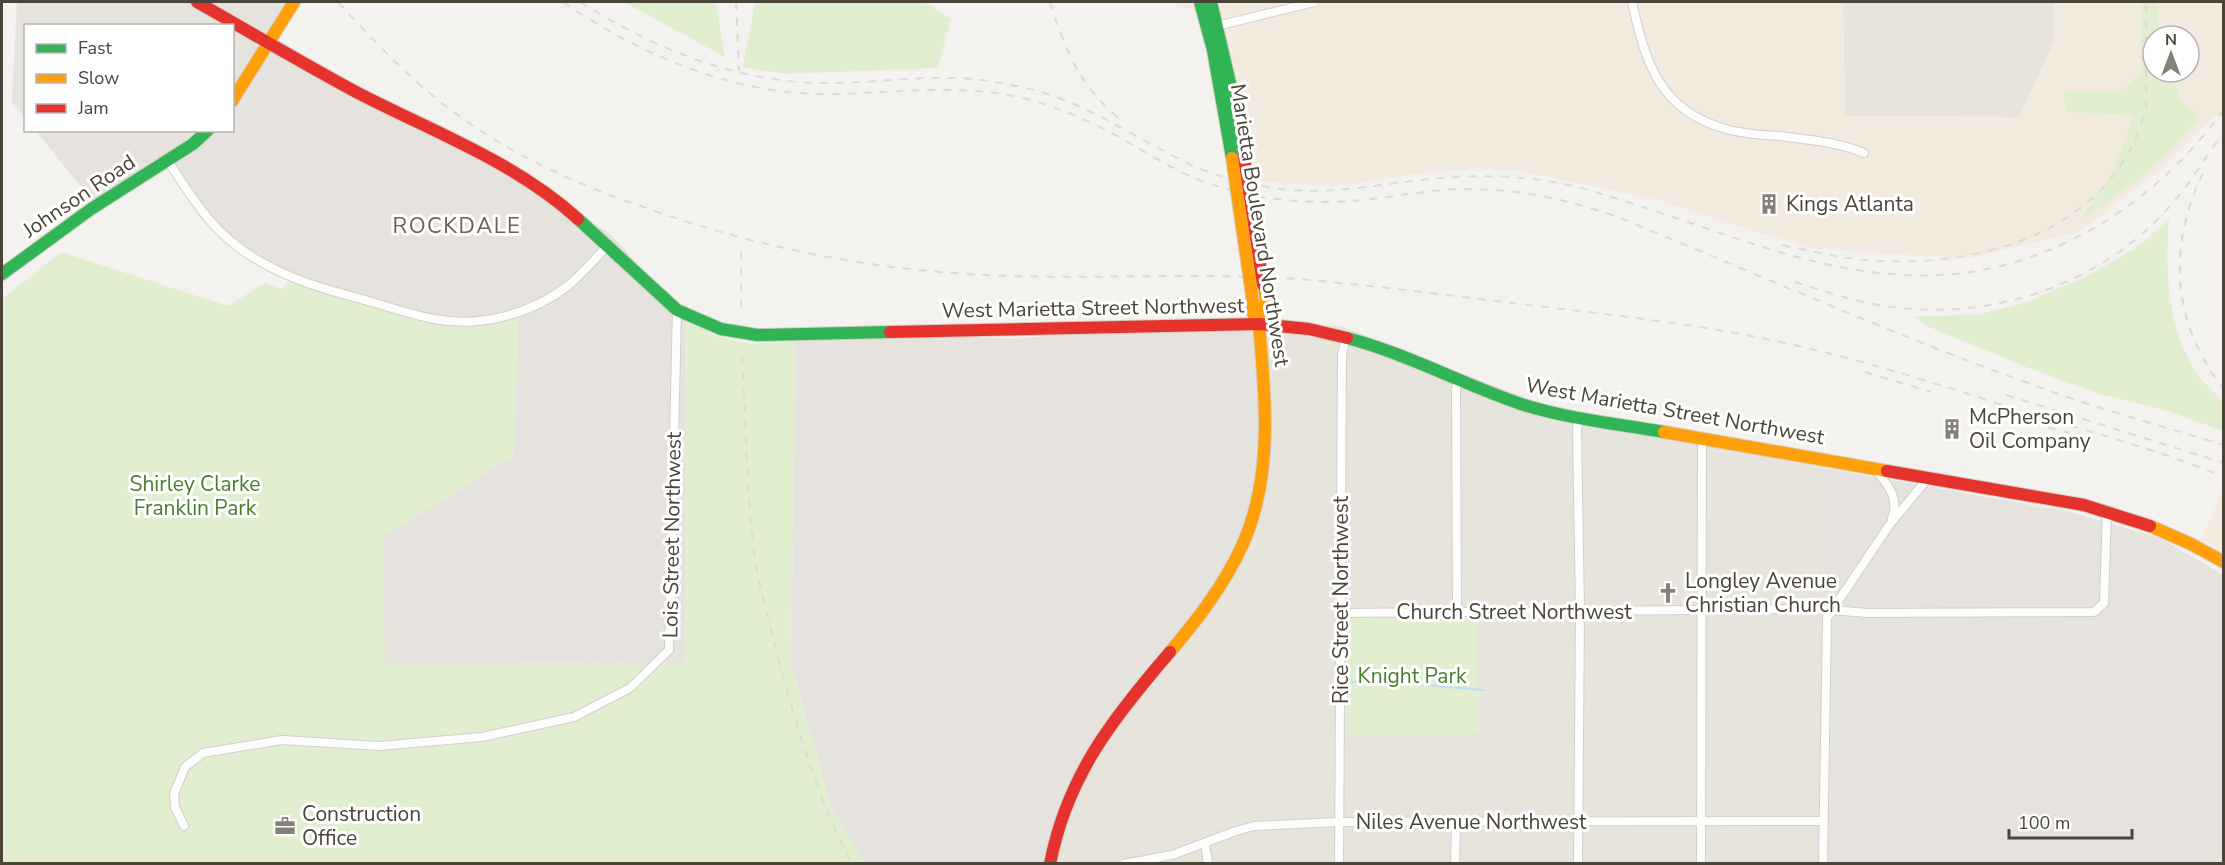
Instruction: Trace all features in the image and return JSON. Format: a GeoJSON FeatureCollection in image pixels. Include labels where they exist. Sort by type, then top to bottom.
{"type":"FeatureCollection","features":[{"type":"Feature","properties":{"kind":"street","name":"West Marietta Street Northwest"},"geometry":{"type":"LineString","coordinates":[[197,2],[357,92],[439,131],[509,170],[565,207],[677,310],[721,329],[757,335],[1259,324],[1316,330],[1392,351],[1520,404],[1580,417],[2058,499],[2107,511],[2171,535],[2223,562]]}},
{"type":"Feature","properties":{"kind":"street"},"geometry":{"type":"LineString","coordinates":[[1200,2],[1213,27]]}},
{"type":"Feature","properties":{"kind":"street"},"geometry":{"type":"LineString","coordinates":[[1211,2],[1213,27]]}},
{"type":"Feature","properties":{"kind":"street"},"geometry":{"type":"LineString","coordinates":[[1213,27],[1310,2]]}},
{"type":"Feature","properties":{"kind":"street"},"geometry":{"type":"LineString","coordinates":[[1632,2],[1641,42],[1652,71],[1670,95],[1692,114],[1727,130],[1829,141],[1864,153]]}},
{"type":"Feature","properties":{"kind":"street"},"geometry":{"type":"LineString","coordinates":[[234,98],[292,4]]}},
{"type":"Feature","properties":{"kind":"street","name":"Marietta Boulevard Northwest"},"geometry":{"type":"LineString","coordinates":[[1050,864],[1060,822],[1085,763],[1112,722],[1213,600],[1236,559],[1254,515],[1262,474],[1265,427],[1259,324],[1253,314],[1263,285],[1238,158],[1232,87],[1213,27]]}},
{"type":"Feature","properties":{"kind":"street","name":"Johnson Road"},"geometry":{"type":"LineString","coordinates":[[2,274],[91,209],[193,144],[206,132]]}},
{"type":"Feature","properties":{"kind":"street"},"geometry":{"type":"LineString","coordinates":[[168,160],[194,201],[213,224],[235,245],[263,265],[308,285],[433,319],[459,322],[482,321],[528,309],[570,284],[608,245]]}},
{"type":"Feature","properties":{"kind":"street","name":"Lois Street Northwest"},"geometry":{"type":"LineString","coordinates":[[184,826],[175,807],[174,794],[185,767],[203,753],[282,740],[379,746],[482,737],[574,717],[630,688],[669,650],[677,310]]}},
{"type":"Feature","properties":{"kind":"street","name":"Rice Street Northwest"},"geometry":{"type":"LineString","coordinates":[[1339,864],[1342,355],[1346,337]]}},
{"type":"Feature","properties":{"kind":"street"},"geometry":{"type":"LineString","coordinates":[[1457,612],[1456,389],[1458,379]]}},
{"type":"Feature","properties":{"kind":"street"},"geometry":{"type":"LineString","coordinates":[[1578,864],[1580,611],[1577,429],[1580,417]]}},
{"type":"Feature","properties":{"kind":"street"},"geometry":{"type":"LineString","coordinates":[[1701,864],[1702,438]]}},
{"type":"Feature","properties":{"kind":"street"},"geometry":{"type":"LineString","coordinates":[[1874,467],[1891,489],[1895,499],[1895,510],[1890,524]]}},
{"type":"Feature","properties":{"kind":"street"},"geometry":{"type":"LineString","coordinates":[[1823,864],[1827,618],[1890,524],[1929,477]]}},
{"type":"Feature","properties":{"kind":"street","name":"Church Street Northwest"},"geometry":{"type":"LineString","coordinates":[[1341,613],[1822,609],[1867,613],[2094,612],[2103,603],[2105,594],[2107,511]]}},
{"type":"Feature","properties":{"kind":"street","name":"Niles Avenue Northwest"},"geometry":{"type":"LineString","coordinates":[[1124,864],[1172,855],[1254,826],[1339,822],[1824,821]]}},
{"type":"Feature","properties":{"kind":"street"},"geometry":{"type":"LineString","coordinates":[[1455,864],[1456,822]]}},
{"type":"Feature","properties":{"kind":"street"},"geometry":{"type":"LineString","coordinates":[[1205,843],[1208,864]]}},
{"type":"Feature","properties":{"kind":"shaded area"},"geometry":{"type":"Polygon","coordinates":[[[17,2],[289,2],[270,35],[608,232],[685,315],[686,663],[384,664],[384,536],[514,456],[518,316],[414,319],[283,273],[224,240],[165,156],[94,203],[37,132],[234,132],[234,24],[24,24],[24,117],[12,102],[17,2]]]}},
{"type":"Feature","properties":{"kind":"shaded area"},"geometry":{"type":"Polygon","coordinates":[[[1171,2],[1843,2],[1845,116],[2019,117],[2054,42],[2054,2],[2223,2],[2223,116],[2215,115],[2153,176],[2081,231],[1967,259],[1808,248],[1658,200],[1515,170],[1436,171],[1332,187],[1247,180],[1214,18],[1171,2]]]}},
{"type":"Feature","properties":{"kind":"shaded area"},"geometry":{"type":"Polygon","coordinates":[[[1843,2],[2054,2],[2054,42],[2020,117],[1845,116],[1843,2]]]}},
{"type":"Feature","properties":{"kind":"shaded area"},"geometry":{"type":"Polygon","coordinates":[[[1260,319],[1343,327],[1582,420],[1824,457],[1827,625],[1832,657],[1830,863],[1053,864],[1070,789],[1260,319]]]}},
{"type":"Feature","properties":{"kind":"shaded area"},"geometry":{"type":"Polygon","coordinates":[[[1260,319],[1264,488],[1220,585],[1070,789],[1053,863],[865,863],[832,809],[791,663],[796,341],[939,335],[1011,339],[1260,319]]]}},
{"type":"Feature","properties":{"kind":"shaded area"},"geometry":{"type":"Polygon","coordinates":[[[1824,468],[2071,512],[2160,538],[2223,575],[2223,863],[1830,863],[1832,657],[1827,625],[1824,468]]]}},
{"type":"Feature","properties":{"kind":"shaded area"},"geometry":{"type":"Polygon","coordinates":[[[2223,490],[2223,552],[2201,540],[2223,490]]]}},
{"type":"Feature","properties":{"kind":"green space"},"geometry":{"type":"Polygon","coordinates":[[[624,2],[716,2],[725,57],[624,2]]]}},
{"type":"Feature","properties":{"kind":"green space"},"geometry":{"type":"Polygon","coordinates":[[[755,2],[925,2],[951,19],[938,68],[784,74],[743,67],[755,2]]]}},
{"type":"Feature","properties":{"kind":"green space"},"geometry":{"type":"Polygon","coordinates":[[[2141,2],[2158,2],[2159,24],[2141,24],[2141,2]]]}},
{"type":"Feature","properties":{"kind":"green space"},"geometry":{"type":"Polygon","coordinates":[[[2141,73],[2141,84],[2172,84],[2179,88],[2179,100],[2195,111],[2198,119],[2172,148],[2143,174],[2080,220],[2114,170],[2132,115],[2066,112],[2064,92],[2122,91],[2141,73]]]}},
{"type":"Feature","properties":{"kind":"green space"},"geometry":{"type":"Polygon","coordinates":[[[2169,219],[2167,259],[2174,320],[2188,358],[2198,375],[2223,402],[2223,431],[2165,410],[2099,394],[2026,367],[1927,326],[1915,316],[1977,315],[2027,302],[2090,275],[2140,245],[2169,219]]]}},
{"type":"Feature","properties":{"kind":"green space","name":"Shirley Clarke Franklin Park"},"geometry":{"type":"Polygon","coordinates":[[[61,252],[228,306],[265,283],[282,289],[292,276],[414,319],[519,316],[514,456],[384,536],[385,664],[685,663],[685,315],[714,336],[751,344],[796,341],[791,663],[832,809],[865,863],[2,864],[2,299],[61,252]]]}},
{"type":"Feature","properties":{"kind":"green space","name":"Knight Park"},"geometry":{"type":"Polygon","coordinates":[[[1478,616],[1479,732],[1471,735],[1346,736],[1345,617],[1478,616]]]}},
{"type":"Feature","properties":{"kind":"waterway"},"geometry":{"type":"LineString","coordinates":[[1343,682],[1391,682],[1483,690]]}},
{"type":"Feature","properties":{"kind":"railway"},"geometry":{"type":"LineString","coordinates":[[338,2],[384,51],[433,96],[469,123],[512,150],[602,192],[738,237],[827,257],[917,270],[1048,277],[1235,276],[1310,280],[1693,326],[1785,343],[1879,367],[2130,443],[2224,477]]}},
{"type":"Feature","properties":{"kind":"railway"},"geometry":{"type":"LineString","coordinates":[[563,2],[592,21],[654,54],[721,79],[789,92],[850,94],[952,90],[977,91],[1027,99],[1067,112],[1095,125],[1197,179],[1257,196],[1335,202],[1447,190],[1479,189],[1519,192],[1576,204],[1615,216],[1976,364],[2076,400],[2224,445]]}},
{"type":"Feature","properties":{"kind":"railway"},"geometry":{"type":"LineString","coordinates":[[580,2],[664,47],[694,59],[755,76],[819,83],[962,78],[1038,91],[1100,116],[1196,167],[1249,183],[1281,189],[1319,191],[1461,177],[1492,176],[1538,180],[1604,195],[1768,249],[1844,268],[1883,273],[1923,275],[1963,273],[2002,266],[2040,254],[2076,238],[2143,195],[2173,169],[2224,109]]}},
{"type":"Feature","properties":{"kind":"railway"},"geometry":{"type":"LineString","coordinates":[[736,2],[739,71]]}},
{"type":"Feature","properties":{"kind":"railway"},"geometry":{"type":"LineString","coordinates":[[1050,2],[1068,52],[1084,81],[1121,120]]}},
{"type":"Feature","properties":{"kind":"railway"},"geometry":{"type":"LineString","coordinates":[[1782,245],[1867,260],[1910,261],[1954,258],[1997,249],[2037,234],[2074,213],[2105,185],[2130,150],[2146,108],[2146,2]]}},
{"type":"Feature","properties":{"kind":"railway"},"geometry":{"type":"LineString","coordinates":[[1795,282],[1867,303],[1929,310],[2002,303],[2038,293],[2104,262],[2135,240],[2162,215],[2179,195],[2224,131]]}},
{"type":"Feature","properties":{"kind":"railway"},"geometry":{"type":"LineString","coordinates":[[2203,173],[2191,201],[2184,229],[2180,257],[2180,284],[2185,312],[2194,338],[2207,365],[2224,390]]}},
{"type":"Feature","properties":{"kind":"railway"},"geometry":{"type":"LineString","coordinates":[[741,251],[741,316]]}},
{"type":"Feature","properties":{"kind":"railway"},"geometry":{"type":"LineString","coordinates":[[742,357],[749,496],[754,556],[759,581],[782,673],[807,757],[827,811],[852,864]]}},
{"type":"Feature","properties":{"kind":"railway"},"geometry":{"type":"LineString","coordinates":[[1865,372],[1931,392]]}},
{"type":"Feature","properties":{"kind":"railway"},"geometry":{"type":"LineString","coordinates":[[2006,395],[2224,463]]}},
{"type":"Feature","properties":{"kind":"railway"},"geometry":{"type":"LineString","coordinates":[[2017,419],[2069,433]]}},
{"type":"Feature","properties":{"kind":"traffic: fast"},"geometry":{"type":"LineString","coordinates":[[1200,2],[1213,50],[1232,158]]}},
{"type":"Feature","properties":{"kind":"traffic: fast"},"geometry":{"type":"LineString","coordinates":[[1211,2],[1231,87],[1244,157]]}},
{"type":"Feature","properties":{"kind":"traffic: fast"},"geometry":{"type":"LineString","coordinates":[[2,274],[91,209],[193,144],[206,132]]}},
{"type":"Feature","properties":{"kind":"traffic: fast"},"geometry":{"type":"LineString","coordinates":[[578,219],[677,310],[721,329],[757,335],[890,332]]}},
{"type":"Feature","properties":{"kind":"traffic: fast"},"geometry":{"type":"LineString","coordinates":[[1347,338],[1392,352],[1524,405],[1576,418],[1664,432]]}},
{"type":"Feature","properties":{"kind":"traffic: slow"},"geometry":{"type":"LineString","coordinates":[[234,98],[294,2]]}},
{"type":"Feature","properties":{"kind":"traffic: slow"},"geometry":{"type":"LineString","coordinates":[[1232,158],[1253,303]]}},
{"type":"Feature","properties":{"kind":"traffic: slow"},"geometry":{"type":"LineString","coordinates":[[1259,324],[1264,314],[1263,285]]}},
{"type":"Feature","properties":{"kind":"traffic: slow"},"geometry":{"type":"LineString","coordinates":[[1170,652],[1210,601],[1235,560],[1252,519],[1259,492],[1263,465],[1265,408],[1259,324],[1253,314],[1253,303]]}},
{"type":"Feature","properties":{"kind":"traffic: slow"},"geometry":{"type":"LineString","coordinates":[[1664,432],[1887,471]]}},
{"type":"Feature","properties":{"kind":"traffic: slow"},"geometry":{"type":"LineString","coordinates":[[2150,526],[2224,562]]}},
{"type":"Feature","properties":{"kind":"traffic: jam"},"geometry":{"type":"LineString","coordinates":[[197,2],[356,92],[471,148],[527,180],[578,219]]}},
{"type":"Feature","properties":{"kind":"traffic: jam"},"geometry":{"type":"LineString","coordinates":[[1244,157],[1263,285]]}},
{"type":"Feature","properties":{"kind":"traffic: jam"},"geometry":{"type":"LineString","coordinates":[[890,332],[1259,324],[1309,329],[1347,338]]}},
{"type":"Feature","properties":{"kind":"traffic: jam"},"geometry":{"type":"LineString","coordinates":[[1887,471],[2084,505],[2150,526]]}},
{"type":"Feature","properties":{"kind":"traffic: jam"},"geometry":{"type":"LineString","coordinates":[[1050,864],[1058,832],[1080,776],[1111,725],[1170,652]]}},
{"type":"Feature","properties":{"kind":"place","name":"Kings Atlanta"},"geometry":{"type":"Point","coordinates":[1769,204]}},
{"type":"Feature","properties":{"kind":"place","name":"McPherson Oil Company"},"geometry":{"type":"Point","coordinates":[1952,429]}},
{"type":"Feature","properties":{"kind":"place","name":"Longley Avenue Christian Church"},"geometry":{"type":"Point","coordinates":[1668,593]}},
{"type":"Feature","properties":{"kind":"place","name":"Construction Office"},"geometry":{"type":"Point","coordinates":[285,826]}},
{"type":"Feature","properties":{"kind":"district","name":"ROCKDALE"},"geometry":{"type":"Point","coordinates":[457,226]}}]}
